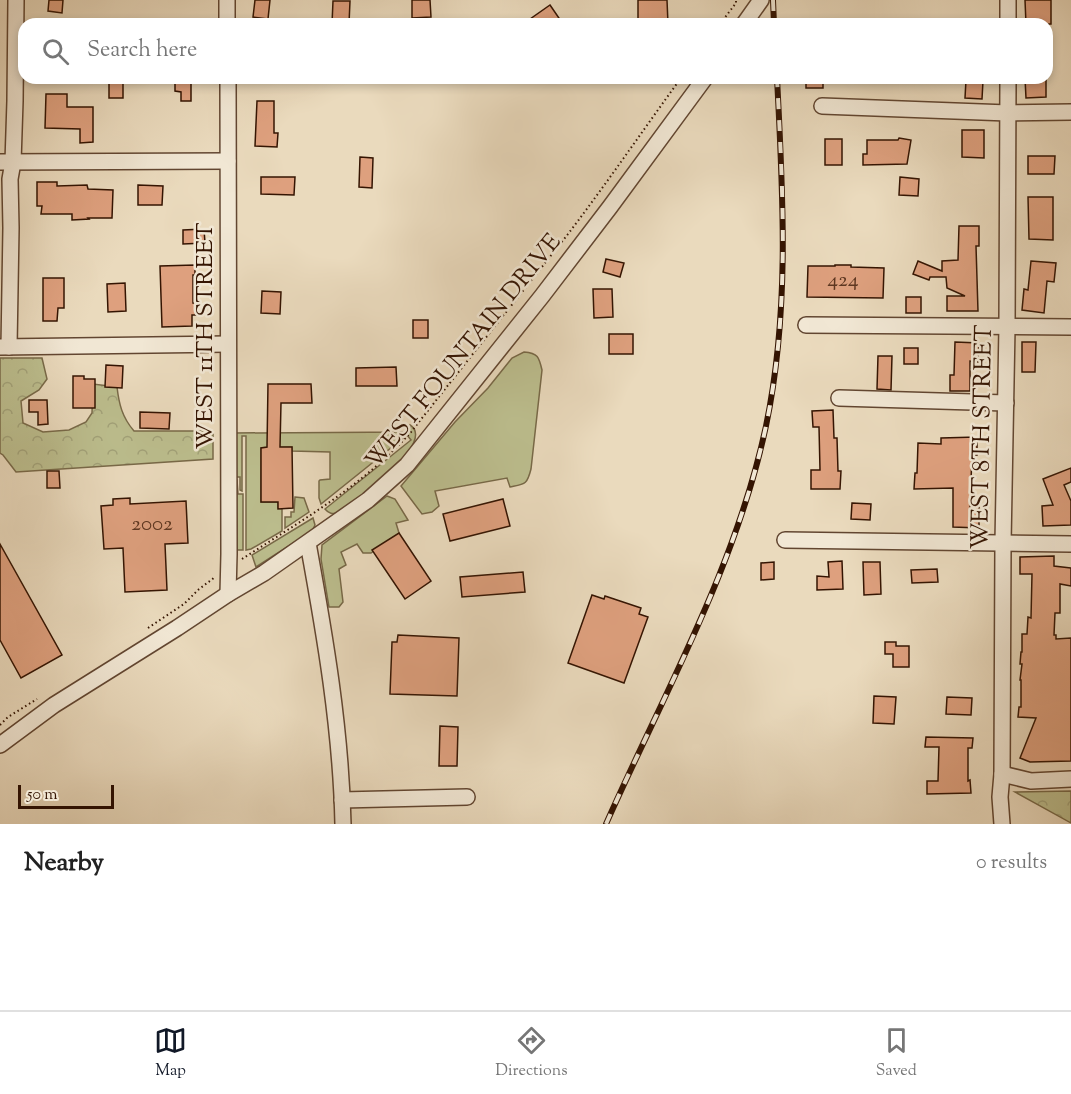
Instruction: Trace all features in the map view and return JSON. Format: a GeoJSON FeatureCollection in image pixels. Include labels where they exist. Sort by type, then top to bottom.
{"type":"FeatureCollection","features":[{"type":"Feature","properties":{"kind":"street"},"geometry":{"type":"LineString","coordinates":[[16,0],[15,101],[7,162],[10,179],[11,228],[5,255],[4,347],[228,344]]}},
{"type":"Feature","properties":{"kind":"street"},"geometry":{"type":"LineString","coordinates":[[227,0],[227,18]]}},
{"type":"Feature","properties":{"kind":"street"},"geometry":{"type":"LineString","coordinates":[[748,18],[761,0]]}},
{"type":"Feature","properties":{"kind":"street"},"geometry":{"type":"LineString","coordinates":[[1008,0],[1008,18]]}},
{"type":"Feature","properties":{"kind":"street","name":"WEST 11TH STREET"},"geometry":{"type":"LineString","coordinates":[[228,84],[228,594]]}},
{"type":"Feature","properties":{"kind":"street","name":"WEST FOUNTAIN DRIVE"},"geometry":{"type":"LineString","coordinates":[[0,745],[54,705],[308,543],[368,501],[407,465],[549,287],[701,84]]}},
{"type":"Feature","properties":{"kind":"street","name":"WEST 8TH STREET"},"geometry":{"type":"LineString","coordinates":[[1002,824],[1000,797],[1008,84]]}},
{"type":"Feature","properties":{"kind":"street"},"geometry":{"type":"LineString","coordinates":[[822,106],[1008,113],[1071,112]]}},
{"type":"Feature","properties":{"kind":"street"},"geometry":{"type":"LineString","coordinates":[[7,162],[228,161]]}},
{"type":"Feature","properties":{"kind":"street"},"geometry":{"type":"LineString","coordinates":[[806,325],[1071,327]]}},
{"type":"Feature","properties":{"kind":"street"},"geometry":{"type":"LineString","coordinates":[[839,398],[1006,403]]}},
{"type":"Feature","properties":{"kind":"street"},"geometry":{"type":"LineString","coordinates":[[785,540],[1071,544]]}},
{"type":"Feature","properties":{"kind":"street"},"geometry":{"type":"LineString","coordinates":[[308,543],[334,701],[343,824]]}},
{"type":"Feature","properties":{"kind":"street"},"geometry":{"type":"LineString","coordinates":[[1002,774],[1031,781],[1071,779]]}},
{"type":"Feature","properties":{"kind":"street"},"geometry":{"type":"LineString","coordinates":[[342,800],[467,797]]}},
{"type":"Feature","properties":{"kind":"path"},"geometry":{"type":"LineString","coordinates":[[725,18],[736,0]]}},
{"type":"Feature","properties":{"kind":"path"},"geometry":{"type":"LineString","coordinates":[[246,556],[353,485],[395,450],[574,226],[677,84]]}},
{"type":"Feature","properties":{"kind":"path"},"geometry":{"type":"LineString","coordinates":[[142,632],[184,604],[217,575]]}},
{"type":"Feature","properties":{"kind":"path"},"geometry":{"type":"LineString","coordinates":[[0,724],[44,694]]}},
{"type":"Feature","properties":{"kind":"green space"},"geometry":{"type":"Polygon","coordinates":[[[524,352],[537,356],[542,370],[531,469],[527,481],[510,487],[507,478],[435,491],[439,506],[432,512],[422,514],[401,486],[512,358],[524,352]]]}},
{"type":"Feature","properties":{"kind":"green space"},"geometry":{"type":"Polygon","coordinates":[[[0,358],[42,358],[47,379],[39,390],[21,401],[23,423],[43,432],[69,430],[86,422],[92,413],[93,384],[117,387],[122,410],[134,431],[213,431],[213,459],[16,472],[0,453],[0,358]]]}},
{"type":"Feature","properties":{"kind":"green space"},"geometry":{"type":"Polygon","coordinates":[[[410,425],[416,434],[413,445],[403,458],[375,486],[339,513],[331,513],[325,509],[411,440],[407,435],[321,504],[319,481],[330,479],[330,452],[292,451],[292,447],[261,448],[261,502],[278,502],[278,508],[282,509],[282,531],[246,550],[246,436],[242,436],[242,491],[240,490],[240,477],[235,477],[234,433],[409,432],[410,425]]]}},
{"type":"Feature","properties":{"kind":"green space"},"geometry":{"type":"Polygon","coordinates":[[[235,480],[237,480],[238,494],[243,494],[243,550],[236,550],[235,480]]]}},
{"type":"Feature","properties":{"kind":"green space"},"geometry":{"type":"Polygon","coordinates":[[[387,496],[395,499],[408,520],[396,523],[399,533],[371,553],[363,553],[357,544],[341,552],[346,565],[339,569],[343,602],[339,607],[329,607],[321,559],[322,545],[387,496]]]}},
{"type":"Feature","properties":{"kind":"green space"},"geometry":{"type":"Polygon","coordinates":[[[295,497],[304,498],[309,512],[285,528],[285,517],[291,517],[291,512],[294,512],[295,497]]]}},
{"type":"Feature","properties":{"kind":"green space"},"geometry":{"type":"Polygon","coordinates":[[[313,518],[315,525],[312,531],[256,567],[252,555],[313,518]]]}},
{"type":"Feature","properties":{"kind":"green space"},"geometry":{"type":"Polygon","coordinates":[[[1071,791],[1071,823],[1015,792],[1071,791]]]}},
{"type":"Feature","properties":{"kind":"building"},"geometry":{"type":"Polygon","coordinates":[[[49,0],[63,0],[62,13],[48,11],[49,0]]]}},
{"type":"Feature","properties":{"kind":"building"},"geometry":{"type":"Polygon","coordinates":[[[255,0],[270,0],[268,18],[253,17],[255,0]]]}},
{"type":"Feature","properties":{"kind":"building"},"geometry":{"type":"Polygon","coordinates":[[[412,0],[430,0],[431,17],[412,18],[412,0]]]}},
{"type":"Feature","properties":{"kind":"building"},"geometry":{"type":"Polygon","coordinates":[[[638,0],[667,0],[668,18],[638,18],[638,0]]]}},
{"type":"Feature","properties":{"kind":"building"},"geometry":{"type":"Polygon","coordinates":[[[1025,0],[1051,0],[1051,18],[1026,18],[1025,0]]]}},
{"type":"Feature","properties":{"kind":"building"},"geometry":{"type":"Polygon","coordinates":[[[333,1],[350,1],[349,18],[332,18],[333,1]]]}},
{"type":"Feature","properties":{"kind":"building"},"geometry":{"type":"Polygon","coordinates":[[[550,5],[559,18],[532,18],[550,5]]]}},
{"type":"Feature","properties":{"kind":"building"},"geometry":{"type":"Polygon","coordinates":[[[109,84],[123,84],[123,98],[109,98],[109,84]]]}},
{"type":"Feature","properties":{"kind":"building"},"geometry":{"type":"Polygon","coordinates":[[[175,84],[191,84],[191,101],[181,101],[181,92],[175,91],[175,84]]]}},
{"type":"Feature","properties":{"kind":"building"},"geometry":{"type":"Polygon","coordinates":[[[806,84],[823,84],[823,88],[806,88],[806,84]]]}},
{"type":"Feature","properties":{"kind":"building"},"geometry":{"type":"Polygon","coordinates":[[[966,84],[983,84],[982,99],[965,98],[966,84]]]}},
{"type":"Feature","properties":{"kind":"building"},"geometry":{"type":"Polygon","coordinates":[[[1025,84],[1046,84],[1046,97],[1026,98],[1025,84]]]}},
{"type":"Feature","properties":{"kind":"building"},"geometry":{"type":"Polygon","coordinates":[[[46,94],[67,94],[67,107],[93,107],[93,142],[80,143],[80,129],[45,128],[46,94]]]}},
{"type":"Feature","properties":{"kind":"building"},"geometry":{"type":"Polygon","coordinates":[[[257,101],[274,101],[274,133],[278,133],[277,147],[255,146],[257,101]]]}},
{"type":"Feature","properties":{"kind":"building"},"geometry":{"type":"Polygon","coordinates":[[[962,130],[984,130],[984,158],[962,157],[962,130]]]}},
{"type":"Feature","properties":{"kind":"building"},"geometry":{"type":"Polygon","coordinates":[[[899,138],[911,140],[907,164],[863,165],[863,154],[867,154],[867,140],[898,140],[899,138]]]}},
{"type":"Feature","properties":{"kind":"building"},"geometry":{"type":"Polygon","coordinates":[[[825,139],[842,139],[842,165],[825,165],[825,139]]]}},
{"type":"Feature","properties":{"kind":"building"},"geometry":{"type":"Polygon","coordinates":[[[1028,156],[1055,156],[1054,174],[1028,174],[1028,156]]]}},
{"type":"Feature","properties":{"kind":"building"},"geometry":{"type":"Polygon","coordinates":[[[360,157],[373,158],[372,188],[359,187],[360,157]]]}},
{"type":"Feature","properties":{"kind":"building"},"geometry":{"type":"Polygon","coordinates":[[[261,177],[295,177],[294,195],[261,194],[261,177]]]}},
{"type":"Feature","properties":{"kind":"building"},"geometry":{"type":"Polygon","coordinates":[[[900,177],[919,179],[918,196],[899,195],[900,177]]]}},
{"type":"Feature","properties":{"kind":"building"},"geometry":{"type":"Polygon","coordinates":[[[37,182],[57,182],[57,186],[87,185],[88,189],[113,190],[112,218],[72,220],[72,214],[41,214],[42,206],[37,206],[37,182]]]}},
{"type":"Feature","properties":{"kind":"building"},"geometry":{"type":"Polygon","coordinates":[[[138,185],[163,186],[162,205],[138,205],[138,185]]]}},
{"type":"Feature","properties":{"kind":"building"},"geometry":{"type":"Polygon","coordinates":[[[1028,197],[1053,197],[1053,240],[1029,239],[1028,197]]]}},
{"type":"Feature","properties":{"kind":"building"},"geometry":{"type":"Polygon","coordinates":[[[959,226],[979,226],[979,246],[976,246],[978,311],[947,311],[947,296],[965,296],[947,288],[946,277],[930,277],[929,280],[913,274],[918,261],[942,271],[942,261],[958,260],[959,226]]]}},
{"type":"Feature","properties":{"kind":"building"},"geometry":{"type":"Polygon","coordinates":[[[204,229],[205,243],[183,244],[183,230],[204,229]]]}},
{"type":"Feature","properties":{"kind":"building"},"geometry":{"type":"Polygon","coordinates":[[[606,259],[624,263],[620,277],[603,272],[606,259]]]}},
{"type":"Feature","properties":{"kind":"building"},"geometry":{"type":"Polygon","coordinates":[[[1031,261],[1056,263],[1054,282],[1047,281],[1044,313],[1022,310],[1024,289],[1028,290],[1031,261]]]}},
{"type":"Feature","properties":{"kind":"building"},"geometry":{"type":"Polygon","coordinates":[[[195,265],[193,303],[196,303],[196,315],[192,315],[192,326],[162,327],[160,266],[195,265]]]}},
{"type":"Feature","properties":{"kind":"building"},"geometry":{"type":"Polygon","coordinates":[[[808,266],[884,268],[883,298],[807,297],[808,266]]]}},
{"type":"Feature","properties":{"kind":"building"},"geometry":{"type":"Polygon","coordinates":[[[43,278],[64,278],[64,308],[58,308],[57,321],[43,321],[43,278]]]}},
{"type":"Feature","properties":{"kind":"building"},"geometry":{"type":"Polygon","coordinates":[[[125,283],[126,311],[108,312],[107,284],[125,283]]]}},
{"type":"Feature","properties":{"kind":"building"},"geometry":{"type":"Polygon","coordinates":[[[593,289],[612,289],[613,317],[594,318],[593,289]]]}},
{"type":"Feature","properties":{"kind":"building"},"geometry":{"type":"Polygon","coordinates":[[[262,291],[281,292],[280,314],[261,313],[262,291]]]}},
{"type":"Feature","properties":{"kind":"building"},"geometry":{"type":"Polygon","coordinates":[[[906,297],[921,297],[921,313],[906,313],[906,297]]]}},
{"type":"Feature","properties":{"kind":"building"},"geometry":{"type":"Polygon","coordinates":[[[413,320],[428,320],[428,338],[413,338],[413,320]]]}},
{"type":"Feature","properties":{"kind":"building"},"geometry":{"type":"Polygon","coordinates":[[[609,334],[633,334],[633,354],[609,354],[609,334]]]}},
{"type":"Feature","properties":{"kind":"building"},"geometry":{"type":"Polygon","coordinates":[[[955,342],[979,343],[978,362],[970,361],[970,391],[950,391],[950,375],[954,375],[955,342]]]}},
{"type":"Feature","properties":{"kind":"building"},"geometry":{"type":"Polygon","coordinates":[[[1022,342],[1036,342],[1035,372],[1022,372],[1022,342]]]}},
{"type":"Feature","properties":{"kind":"building"},"geometry":{"type":"Polygon","coordinates":[[[904,348],[918,348],[918,364],[904,364],[904,348]]]}},
{"type":"Feature","properties":{"kind":"building"},"geometry":{"type":"Polygon","coordinates":[[[878,356],[892,356],[891,390],[877,389],[878,356]]]}},
{"type":"Feature","properties":{"kind":"building"},"geometry":{"type":"Polygon","coordinates":[[[106,365],[123,366],[122,388],[105,387],[106,365]]]}},
{"type":"Feature","properties":{"kind":"building"},"geometry":{"type":"Polygon","coordinates":[[[396,367],[397,386],[356,386],[356,368],[396,367]]]}},
{"type":"Feature","properties":{"kind":"building"},"geometry":{"type":"Polygon","coordinates":[[[73,376],[95,379],[95,408],[73,408],[73,376]]]}},
{"type":"Feature","properties":{"kind":"building"},"geometry":{"type":"Polygon","coordinates":[[[268,384],[311,384],[312,403],[281,403],[280,447],[292,447],[293,508],[278,509],[278,502],[261,502],[261,448],[267,447],[268,384]]]}},
{"type":"Feature","properties":{"kind":"building"},"geometry":{"type":"Polygon","coordinates":[[[29,400],[47,400],[48,424],[38,425],[38,412],[29,412],[29,400]]]}},
{"type":"Feature","properties":{"kind":"building"},"geometry":{"type":"Polygon","coordinates":[[[833,410],[838,471],[841,471],[840,489],[811,489],[811,470],[820,470],[819,427],[813,427],[812,411],[833,410]]]}},
{"type":"Feature","properties":{"kind":"building"},"geometry":{"type":"Polygon","coordinates":[[[140,412],[170,413],[169,429],[140,428],[140,412]]]}},
{"type":"Feature","properties":{"kind":"building"},"geometry":{"type":"Polygon","coordinates":[[[977,437],[977,455],[972,455],[970,507],[979,507],[979,528],[953,527],[953,488],[914,489],[918,443],[941,444],[941,438],[977,437]]]}},
{"type":"Feature","properties":{"kind":"building"},"geometry":{"type":"Polygon","coordinates":[[[1071,468],[1071,482],[1064,485],[1071,501],[1071,525],[1043,526],[1042,506],[1053,505],[1043,479],[1071,468]]]}},
{"type":"Feature","properties":{"kind":"building"},"geometry":{"type":"Polygon","coordinates":[[[47,471],[59,471],[60,488],[47,488],[47,471]]]}},
{"type":"Feature","properties":{"kind":"building"},"geometry":{"type":"Polygon","coordinates":[[[130,498],[130,504],[186,501],[188,543],[165,544],[167,590],[125,592],[123,548],[104,549],[101,506],[113,505],[113,499],[130,498]]]}},
{"type":"Feature","properties":{"kind":"building"},"geometry":{"type":"Polygon","coordinates":[[[503,499],[510,526],[450,541],[443,514],[503,499]]]}},
{"type":"Feature","properties":{"kind":"building"},"geometry":{"type":"Polygon","coordinates":[[[852,503],[871,504],[870,520],[851,519],[852,503]]]}},
{"type":"Feature","properties":{"kind":"building"},"geometry":{"type":"Polygon","coordinates":[[[399,533],[431,581],[405,599],[372,550],[399,533]]]}},
{"type":"Feature","properties":{"kind":"building"},"geometry":{"type":"Polygon","coordinates":[[[0,544],[62,655],[21,678],[0,640],[0,544]]]}},
{"type":"Feature","properties":{"kind":"building"},"geometry":{"type":"Polygon","coordinates":[[[1054,556],[1054,566],[1071,568],[1071,586],[1060,584],[1060,613],[1055,613],[1054,635],[1056,639],[1071,638],[1071,761],[1030,762],[1020,758],[1036,718],[1018,717],[1019,707],[1021,707],[1022,634],[1027,634],[1028,617],[1031,618],[1032,574],[1020,574],[1020,557],[1054,556]]]}},
{"type":"Feature","properties":{"kind":"building"},"geometry":{"type":"Polygon","coordinates":[[[842,561],[843,589],[817,590],[817,576],[829,577],[828,562],[842,561]]]}},
{"type":"Feature","properties":{"kind":"building"},"geometry":{"type":"Polygon","coordinates":[[[774,562],[774,579],[761,580],[761,563],[774,562]]]}},
{"type":"Feature","properties":{"kind":"building"},"geometry":{"type":"Polygon","coordinates":[[[863,562],[880,562],[881,594],[864,595],[863,562]]]}},
{"type":"Feature","properties":{"kind":"building"},"geometry":{"type":"Polygon","coordinates":[[[937,569],[938,582],[912,583],[911,570],[937,569]]]}},
{"type":"Feature","properties":{"kind":"building"},"geometry":{"type":"Polygon","coordinates":[[[523,572],[525,592],[462,597],[460,577],[523,572]]]}},
{"type":"Feature","properties":{"kind":"building"},"geometry":{"type":"Polygon","coordinates":[[[592,595],[604,599],[605,596],[641,608],[639,614],[648,617],[624,683],[568,663],[592,595]]]}},
{"type":"Feature","properties":{"kind":"building"},"geometry":{"type":"Polygon","coordinates":[[[398,635],[459,638],[457,696],[390,694],[392,642],[397,642],[398,635]]]}},
{"type":"Feature","properties":{"kind":"building"},"geometry":{"type":"Polygon","coordinates":[[[885,642],[896,642],[896,646],[909,646],[909,667],[893,667],[893,654],[885,654],[885,642]]]}},
{"type":"Feature","properties":{"kind":"building"},"geometry":{"type":"Polygon","coordinates":[[[874,696],[896,697],[894,724],[873,723],[874,696]]]}},
{"type":"Feature","properties":{"kind":"building"},"geometry":{"type":"Polygon","coordinates":[[[947,697],[972,698],[971,715],[946,714],[947,697]]]}},
{"type":"Feature","properties":{"kind":"building"},"geometry":{"type":"Polygon","coordinates":[[[440,726],[458,727],[457,766],[439,766],[440,726]]]}},
{"type":"Feature","properties":{"kind":"building"},"geometry":{"type":"Polygon","coordinates":[[[926,737],[973,738],[972,748],[968,748],[968,781],[970,780],[971,793],[927,794],[927,781],[938,781],[939,747],[925,747],[926,737]]]}},
{"type":"Feature","properties":{"kind":"railway"},"geometry":{"type":"LineString","coordinates":[[773,0],[774,18]]}},
{"type":"Feature","properties":{"kind":"railway"},"geometry":{"type":"LineString","coordinates":[[606,824],[717,579],[753,478],[766,426],[774,383],[782,296],[783,252],[777,84]]}}]}
